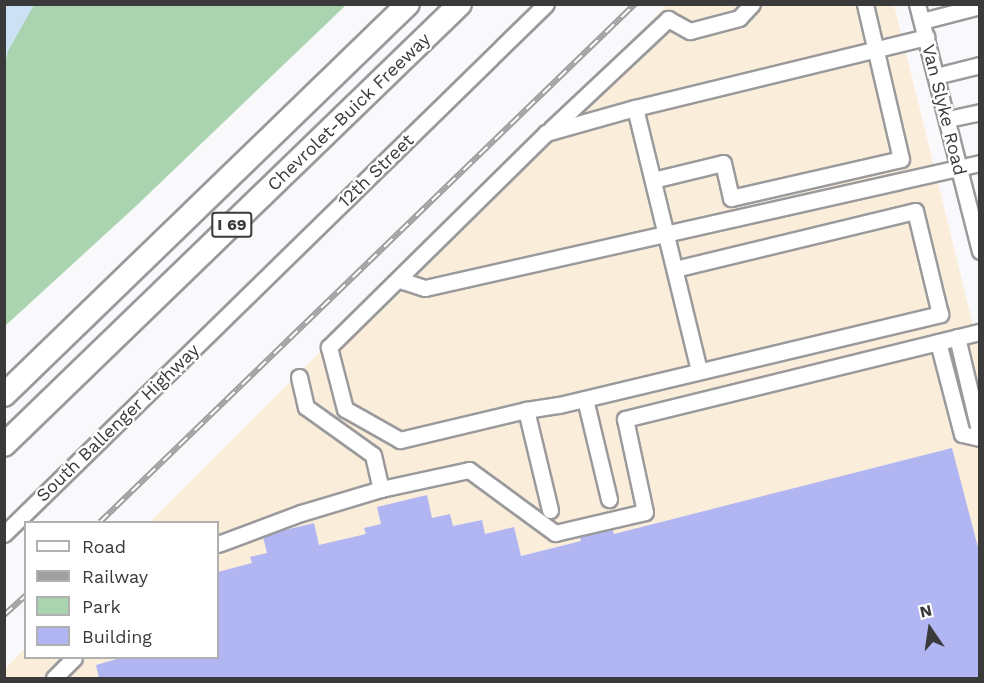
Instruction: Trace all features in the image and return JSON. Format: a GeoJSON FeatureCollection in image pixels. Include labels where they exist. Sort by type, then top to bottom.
{"type":"FeatureCollection","features":[{"type":"Feature","properties":{"kind":"highway","name":"Chevrolet-Buick Freeway"},"geometry":{"type":"LineString","coordinates":[[4,395],[408,4]]}},
{"type":"Feature","properties":{"kind":"highway","name":"Chevrolet-Buick Freeway"},"geometry":{"type":"LineString","coordinates":[[4,445],[460,4]]}},
{"type":"Feature","properties":{"kind":"street","name":"12th Street"},"geometry":{"type":"LineString","coordinates":[[205,338],[546,4]]}},
{"type":"Feature","properties":{"kind":"street"},"geometry":{"type":"LineString","coordinates":[[675,269],[915,211],[940,314],[585,399],[526,410],[400,440],[345,410],[329,347],[400,280],[546,133],[668,19],[690,30],[739,18],[752,4]]}},
{"type":"Feature","properties":{"kind":"street"},"geometry":{"type":"LineString","coordinates":[[653,180],[723,163],[731,198],[901,159],[865,4]]}},
{"type":"Feature","properties":{"kind":"street","name":"Van Slyke Road"},"geometry":{"type":"LineString","coordinates":[[917,4],[980,251]]}},
{"type":"Feature","properties":{"kind":"street"},"geometry":{"type":"LineString","coordinates":[[922,21],[960,8],[980,6]]}},
{"type":"Feature","properties":{"kind":"street"},"geometry":{"type":"LineString","coordinates":[[546,133],[635,108],[926,37]]}},
{"type":"Feature","properties":{"kind":"street"},"geometry":{"type":"LineString","coordinates":[[936,76],[980,65]]}},
{"type":"Feature","properties":{"kind":"street"},"geometry":{"type":"LineString","coordinates":[[635,108],[699,371]]}},
{"type":"Feature","properties":{"kind":"street"},"geometry":{"type":"LineString","coordinates":[[948,119],[980,112]]}},
{"type":"Feature","properties":{"kind":"street"},"geometry":{"type":"LineString","coordinates":[[400,280],[425,288],[980,163]]}},
{"type":"Feature","properties":{"kind":"street"},"geometry":{"type":"LineString","coordinates":[[219,544],[301,513],[381,489],[469,470],[555,533],[645,512],[626,419],[980,332]]}},
{"type":"Feature","properties":{"kind":"street","name":"South Ballenger Highway"},"geometry":{"type":"LineString","coordinates":[[4,534],[205,338]]}},
{"type":"Feature","properties":{"kind":"street"},"geometry":{"type":"LineString","coordinates":[[938,342],[962,434],[980,436],[977,411],[957,338]]}},
{"type":"Feature","properties":{"kind":"street"},"geometry":{"type":"LineString","coordinates":[[299,377],[306,407],[373,455],[381,489]]}},
{"type":"Feature","properties":{"kind":"street"},"geometry":{"type":"LineString","coordinates":[[585,399],[609,499]]}},
{"type":"Feature","properties":{"kind":"street"},"geometry":{"type":"LineString","coordinates":[[526,410],[550,510]]}},
{"type":"Feature","properties":{"kind":"street"},"geometry":{"type":"LineString","coordinates":[[54,678],[72,659]]}},
{"type":"Feature","properties":{"kind":"shaded area"},"geometry":{"type":"Polygon","coordinates":[[[667,5],[894,5],[979,349],[979,678],[5,678],[5,669],[24,649],[24,659],[219,659],[219,521],[151,521],[667,5]]]}},
{"type":"Feature","properties":{"kind":"green space"},"geometry":{"type":"Polygon","coordinates":[[[5,5],[346,5],[135,207],[5,326],[5,5]]]}},
{"type":"Feature","properties":{"kind":"water"},"geometry":{"type":"Polygon","coordinates":[[[5,4],[34,5],[8,51],[5,65],[5,4]]]}},
{"type":"Feature","properties":{"kind":"building"},"geometry":{"type":"Polygon","coordinates":[[[952,448],[980,555],[980,678],[99,678],[96,665],[117,659],[219,659],[219,572],[252,563],[250,557],[267,553],[263,537],[277,532],[314,523],[319,545],[366,534],[364,528],[381,524],[377,507],[427,495],[432,518],[450,514],[453,526],[482,520],[485,534],[514,527],[521,556],[581,541],[580,537],[587,535],[613,530],[614,534],[952,448]]]}},
{"type":"Feature","properties":{"kind":"railway"},"geometry":{"type":"LineString","coordinates":[[101,521],[635,4]]}},
{"type":"Feature","properties":{"kind":"railway"},"geometry":{"type":"LineString","coordinates":[[4,615],[24,597]]}}]}
